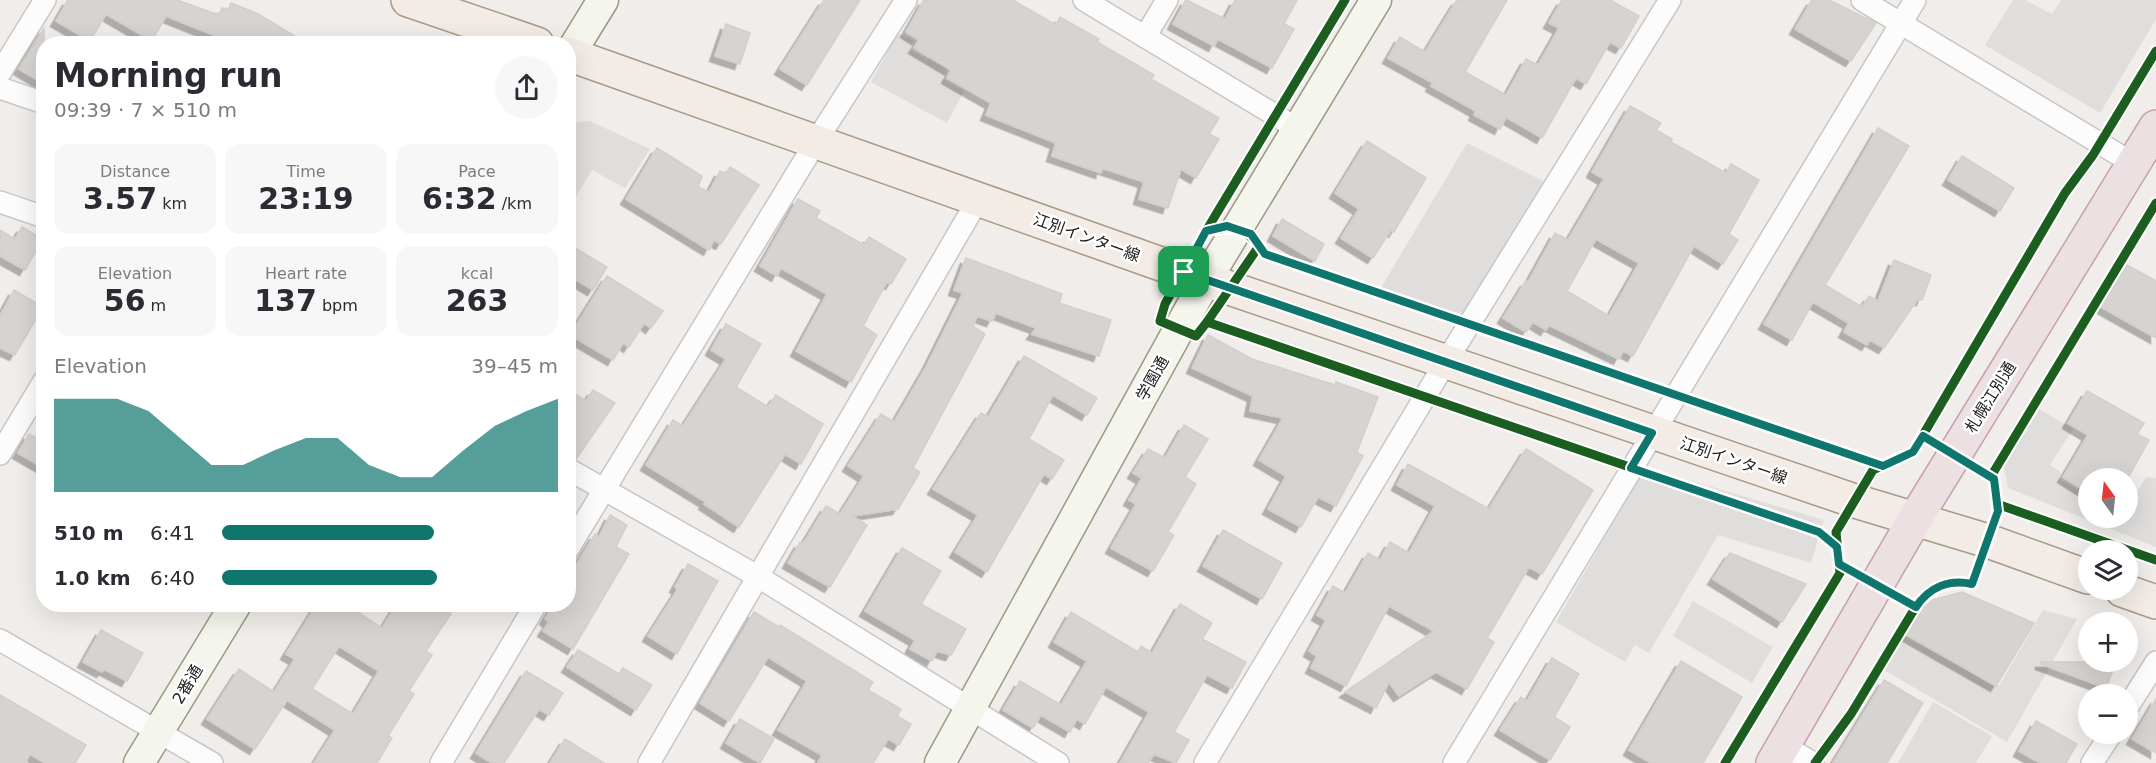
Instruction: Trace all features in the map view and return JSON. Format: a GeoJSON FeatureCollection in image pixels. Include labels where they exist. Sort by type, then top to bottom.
{"type":"FeatureCollection","features":[{"type":"Feature","properties":{"kind":"highway","name":"札幌江別通"},"geometry":{"type":"LineString","coordinates":[[1778,754],[1915,519],[2156,127]]}},
{"type":"Feature","properties":{"kind":"main road"},"geometry":{"type":"LineString","coordinates":[[408,0],[514,36]]}},
{"type":"Feature","properties":{"kind":"main road","name":"江別インター線"},"geometry":{"type":"LineString","coordinates":[[576,57],[817,140],[1206,280],[1447,360],[1652,433],[1988,541],[2078,573]]}},
{"type":"Feature","properties":{"kind":"main road"},"geometry":{"type":"LineString","coordinates":[[2138,596],[2156,602]]}},
{"type":"Feature","properties":{"kind":"street"},"geometry":{"type":"LineString","coordinates":[[0,73],[45,0]]}},
{"type":"Feature","properties":{"kind":"street"},"geometry":{"type":"LineString","coordinates":[[576,44],[603,0]]}},
{"type":"Feature","properties":{"kind":"street"},"geometry":{"type":"LineString","coordinates":[[576,536],[817,140],[906,0]]}},
{"type":"Feature","properties":{"kind":"street"},"geometry":{"type":"LineString","coordinates":[[1083,0],[1298,129]]}},
{"type":"Feature","properties":{"kind":"street"},"geometry":{"type":"LineString","coordinates":[[1145,37],[1167,0]]}},
{"type":"Feature","properties":{"kind":"street","name":"学園通"},"geometry":{"type":"LineString","coordinates":[[940,763],[1206,280],[1376,0]]}},
{"type":"Feature","properties":{"kind":"street"},"geometry":{"type":"LineString","coordinates":[[1205,763],[1447,360],[1670,0]]}},
{"type":"Feature","properties":{"kind":"street"},"geometry":{"type":"LineString","coordinates":[[1862,0],[2134,164]]}},
{"type":"Feature","properties":{"kind":"street"},"geometry":{"type":"LineString","coordinates":[[1454,763],[1915,0]]}},
{"type":"Feature","properties":{"kind":"street"},"geometry":{"type":"LineString","coordinates":[[0,88],[36,100]]}},
{"type":"Feature","properties":{"kind":"street"},"geometry":{"type":"LineString","coordinates":[[649,763],[979,198]]}},
{"type":"Feature","properties":{"kind":"street"},"geometry":{"type":"LineString","coordinates":[[0,202],[36,214]]}},
{"type":"Feature","properties":{"kind":"street"},"geometry":{"type":"LineString","coordinates":[[0,454],[36,394]]}},
{"type":"Feature","properties":{"kind":"street"},"geometry":{"type":"LineString","coordinates":[[576,474],[757,576],[1058,763]]}},
{"type":"Feature","properties":{"kind":"street","name":"2番通"},"geometry":{"type":"LineString","coordinates":[[140,763],[231,612]]}},
{"type":"Feature","properties":{"kind":"street"},"geometry":{"type":"LineString","coordinates":[[441,763],[531,612]]}},
{"type":"Feature","properties":{"kind":"street"},"geometry":{"type":"LineString","coordinates":[[0,640],[212,763]]}},
{"type":"Feature","properties":{"kind":"street"},"geometry":{"type":"LineString","coordinates":[[2138,691],[2156,662]]}},
{"type":"Feature","properties":{"kind":"street"},"geometry":{"type":"LineString","coordinates":[[2092,763],[2104,744]]}},
{"type":"Feature","properties":{"kind":"street"},"geometry":{"type":"LineString","coordinates":[[1778,754],[1813,763]]}},
{"type":"Feature","properties":{"kind":"shaded area"},"geometry":{"type":"Polygon","coordinates":[[[2013,0],[2025,0],[2052,14],[2061,0],[2156,0],[2156,19],[2100,113],[1985,45],[2013,0]]]}},
{"type":"Feature","properties":{"kind":"shaded area"},"geometry":{"type":"Polygon","coordinates":[[[898,33],[914,41],[910,50],[928,60],[932,54],[950,63],[942,79],[964,91],[947,123],[871,82],[898,33]]]}},
{"type":"Feature","properties":{"kind":"shaded area"},"geometry":{"type":"Polygon","coordinates":[[[590,121],[650,149],[625,188],[592,170],[576,196],[576,122],[590,121]]]}},
{"type":"Feature","properties":{"kind":"shaded area"},"geometry":{"type":"Polygon","coordinates":[[[1467,143],[1547,183],[1461,326],[1375,298],[1467,143]]]}},
{"type":"Feature","properties":{"kind":"shaded area"},"geometry":{"type":"Polygon","coordinates":[[[2033,405],[2073,429],[2050,465],[2061,472],[2059,479],[2078,490],[2078,516],[2008,488],[2002,457],[2033,405]]]}},
{"type":"Feature","properties":{"kind":"shaded area"},"geometry":{"type":"Polygon","coordinates":[[[1645,467],[1824,520],[1811,563],[1718,535],[1649,653],[1635,645],[1625,662],[1556,622],[1645,467]]]}},
{"type":"Feature","properties":{"kind":"shaded area"},"geometry":{"type":"Polygon","coordinates":[[[2146,477],[2156,478],[2156,547],[2108,528],[2138,528],[2138,490],[2146,477]]]}},
{"type":"Feature","properties":{"kind":"shaded area"},"geometry":{"type":"Polygon","coordinates":[[[1693,601],[1773,647],[1752,683],[1673,636],[1693,601]]]}},
{"type":"Feature","properties":{"kind":"shaded area"},"geometry":{"type":"Polygon","coordinates":[[[2043,610],[2077,619],[2007,742],[1884,670],[1904,637],[1999,686],[2043,610]]]}},
{"type":"Feature","properties":{"kind":"shaded area"},"geometry":{"type":"Polygon","coordinates":[[[1933,702],[1992,736],[1976,763],[1898,763],[1933,702]]]}},
{"type":"Feature","properties":{"kind":"building"},"geometry":{"type":"Polygon","coordinates":[[[68,0],[177,0],[219,15],[222,8],[228,10],[231,3],[258,14],[295,36],[216,36],[166,16],[155,36],[143,36],[106,14],[93,36],[82,36],[56,21],[68,0]]]}},
{"type":"Feature","properties":{"kind":"building"},"geometry":{"type":"Polygon","coordinates":[[[824,0],[860,0],[807,85],[780,69],[824,0]]]}},
{"type":"Feature","properties":{"kind":"building"},"geometry":{"type":"Polygon","coordinates":[[[924,0],[1013,0],[1056,25],[1060,17],[1099,39],[1097,42],[1154,75],[1151,79],[1219,118],[1209,134],[1219,139],[1196,178],[1181,169],[1168,208],[1139,199],[1144,182],[1102,168],[1101,173],[1052,156],[1056,143],[986,115],[991,103],[947,78],[951,70],[914,48],[919,40],[906,32],[924,0]]]}},
{"type":"Feature","properties":{"kind":"building"},"geometry":{"type":"Polygon","coordinates":[[[1186,0],[1225,19],[1235,0],[1297,0],[1284,24],[1294,29],[1272,68],[1218,39],[1214,46],[1173,24],[1186,0]]]}},
{"type":"Feature","properties":{"kind":"building"},"geometry":{"type":"Polygon","coordinates":[[[1457,0],[1507,0],[1465,72],[1506,95],[1526,59],[1538,65],[1559,28],[1549,23],[1562,0],[1610,0],[1639,16],[1621,48],[1610,42],[1586,84],[1576,78],[1542,138],[1506,117],[1500,129],[1474,115],[1476,111],[1431,86],[1433,83],[1388,58],[1400,37],[1425,52],[1457,0]]]}},
{"type":"Feature","properties":{"kind":"building"},"geometry":{"type":"Polygon","coordinates":[[[1812,0],[1829,0],[1876,23],[1851,61],[1795,29],[1812,0]]]}},
{"type":"Feature","properties":{"kind":"building"},"geometry":{"type":"Polygon","coordinates":[[[726,24],[750,33],[740,64],[715,56],[726,24]]]}},
{"type":"Feature","properties":{"kind":"building"},"geometry":{"type":"Polygon","coordinates":[[[36,41],[36,79],[19,69],[36,41]]]}},
{"type":"Feature","properties":{"kind":"building"},"geometry":{"type":"Polygon","coordinates":[[[1630,106],[1661,123],[1656,130],[1672,139],[1671,142],[1726,173],[1731,164],[1759,180],[1729,234],[1738,240],[1723,264],[1694,246],[1633,356],[1623,351],[1619,359],[1549,325],[1546,330],[1533,322],[1526,332],[1503,318],[1526,281],[1528,282],[1555,233],[1568,240],[1604,179],[1592,172],[1630,106]],[[1596,239],[1567,291],[1609,316],[1639,263],[1596,239]]]}},
{"type":"Feature","properties":{"kind":"building"},"geometry":{"type":"Polygon","coordinates":[[[1878,128],[1909,146],[1825,285],[1862,307],[1869,296],[1878,301],[1894,260],[1931,275],[1922,300],[1918,299],[1884,348],[1870,340],[1867,345],[1844,332],[1849,323],[1813,302],[1792,340],[1764,324],[1878,128]]]}},
{"type":"Feature","properties":{"kind":"building"},"geometry":{"type":"Polygon","coordinates":[[[1367,141],[1426,178],[1394,232],[1391,230],[1373,258],[1341,238],[1359,209],[1335,193],[1367,141]]]}},
{"type":"Feature","properties":{"kind":"building"},"geometry":{"type":"Polygon","coordinates":[[[657,148],[702,176],[698,187],[709,192],[720,171],[725,174],[730,167],[759,185],[721,244],[714,240],[709,250],[626,199],[657,148]]]}},
{"type":"Feature","properties":{"kind":"building"},"geometry":{"type":"Polygon","coordinates":[[[1962,156],[2014,188],[2000,211],[1948,180],[1962,156]]]}},
{"type":"Feature","properties":{"kind":"building"},"geometry":{"type":"Polygon","coordinates":[[[798,199],[820,211],[816,218],[864,245],[869,237],[906,259],[891,284],[887,282],[863,326],[877,335],[851,382],[796,351],[827,294],[781,268],[777,276],[760,266],[798,199]]]}},
{"type":"Feature","properties":{"kind":"building"},"geometry":{"type":"Polygon","coordinates":[[[1282,219],[1324,244],[1315,261],[1273,236],[1282,219]]]}},
{"type":"Feature","properties":{"kind":"building"},"geometry":{"type":"Polygon","coordinates":[[[22,227],[36,235],[36,251],[25,270],[0,256],[0,230],[15,239],[22,227]]]}},
{"type":"Feature","properties":{"kind":"building"},"geometry":{"type":"Polygon","coordinates":[[[576,249],[607,267],[593,290],[576,280],[576,249]]]}},
{"type":"Feature","properties":{"kind":"building"},"geometry":{"type":"Polygon","coordinates":[[[966,258],[1062,294],[1059,303],[1111,320],[1099,356],[1032,334],[1036,328],[996,313],[992,321],[977,316],[973,326],[985,334],[913,468],[920,472],[898,509],[852,516],[867,525],[830,587],[788,563],[800,542],[803,544],[826,506],[840,514],[864,476],[848,466],[881,414],[894,422],[926,367],[963,293],[954,290],[966,258]]]}},
{"type":"Feature","properties":{"kind":"building"},"geometry":{"type":"Polygon","coordinates":[[[2127,265],[2156,281],[2156,338],[2101,307],[2127,265]]]}},
{"type":"Feature","properties":{"kind":"building"},"geometry":{"type":"Polygon","coordinates":[[[607,276],[663,311],[651,328],[644,323],[629,347],[623,343],[613,360],[576,338],[576,325],[607,276]]]}},
{"type":"Feature","properties":{"kind":"building"},"geometry":{"type":"Polygon","coordinates":[[[14,290],[36,303],[36,319],[15,355],[0,348],[0,316],[14,290]]]}},
{"type":"Feature","properties":{"kind":"building"},"geometry":{"type":"Polygon","coordinates":[[[726,324],[761,344],[736,387],[768,407],[776,395],[823,424],[801,464],[785,454],[739,527],[704,504],[706,502],[646,465],[673,420],[683,426],[726,359],[711,350],[726,324]]]}},
{"type":"Feature","properties":{"kind":"building"},"geometry":{"type":"Polygon","coordinates":[[[1208,335],[1252,359],[1335,385],[1336,382],[1378,397],[1357,452],[1363,456],[1336,506],[1318,497],[1301,527],[1268,509],[1286,476],[1259,460],[1283,418],[1250,411],[1253,396],[1192,368],[1208,335]]]}},
{"type":"Feature","properties":{"kind":"building"},"geometry":{"type":"Polygon","coordinates":[[[1024,356],[1097,398],[1087,415],[1053,395],[1029,439],[1064,460],[1052,479],[1044,474],[987,572],[955,552],[978,515],[933,489],[981,413],[988,417],[1024,356]]]}},
{"type":"Feature","properties":{"kind":"building"},"geometry":{"type":"Polygon","coordinates":[[[593,390],[615,403],[576,459],[576,394],[586,401],[593,390]]]}},
{"type":"Feature","properties":{"kind":"building"},"geometry":{"type":"Polygon","coordinates":[[[2087,391],[2144,423],[2137,434],[2149,440],[2134,468],[2078,468],[2078,487],[2063,477],[2088,435],[2068,423],[2087,391]]]}},
{"type":"Feature","properties":{"kind":"building"},"geometry":{"type":"Polygon","coordinates":[[[1184,425],[1208,439],[1185,477],[1196,484],[1168,532],[1174,535],[1153,571],[1111,548],[1136,504],[1129,500],[1142,478],[1133,473],[1148,449],[1165,458],[1184,425]]]}},
{"type":"Feature","properties":{"kind":"building"},"geometry":{"type":"Polygon","coordinates":[[[29,434],[36,438],[36,463],[18,453],[29,434]]]}},
{"type":"Feature","properties":{"kind":"building"},"geometry":{"type":"Polygon","coordinates":[[[1526,449],[1593,490],[1542,574],[1529,567],[1487,638],[1494,642],[1467,689],[1436,672],[1399,696],[1389,682],[1376,708],[1345,692],[1434,631],[1389,606],[1346,686],[1311,668],[1317,656],[1309,651],[1326,620],[1317,615],[1333,586],[1345,593],[1368,553],[1380,560],[1390,542],[1409,553],[1435,506],[1397,485],[1408,464],[1489,509],[1526,449]]]}},
{"type":"Feature","properties":{"kind":"building"},"geometry":{"type":"Polygon","coordinates":[[[610,515],[627,525],[616,547],[629,554],[573,649],[543,631],[549,622],[545,619],[549,612],[576,612],[576,565],[595,534],[599,537],[610,515]]]}},
{"type":"Feature","properties":{"kind":"building"},"geometry":{"type":"Polygon","coordinates":[[[1223,530],[1282,563],[1262,599],[1203,566],[1223,530]]]}},
{"type":"Feature","properties":{"kind":"building"},"geometry":{"type":"Polygon","coordinates":[[[902,548],[941,571],[921,604],[966,629],[951,655],[937,651],[932,661],[910,649],[915,640],[865,611],[902,548]]]}},
{"type":"Feature","properties":{"kind":"building"},"geometry":{"type":"Polygon","coordinates":[[[1730,553],[1806,584],[1782,622],[1713,579],[1730,553]]]}},
{"type":"Feature","properties":{"kind":"building"},"geometry":{"type":"Polygon","coordinates":[[[688,564],[718,581],[677,654],[648,636],[678,589],[675,587],[688,564]]]}},
{"type":"Feature","properties":{"kind":"building"},"geometry":{"type":"Polygon","coordinates":[[[1962,592],[2034,623],[1996,686],[1907,635],[1925,602],[1962,592]]]}},
{"type":"Feature","properties":{"kind":"building"},"geometry":{"type":"Polygon","coordinates":[[[1180,604],[1212,623],[1202,639],[1246,662],[1232,688],[1207,675],[1174,732],[1189,740],[1176,763],[1154,754],[1148,763],[1120,763],[1149,712],[1106,687],[1085,724],[1077,719],[1070,732],[1041,715],[1033,728],[1003,710],[1020,681],[1061,705],[1087,661],[1054,642],[1071,612],[1138,652],[1141,646],[1152,653],[1180,604]]]}},
{"type":"Feature","properties":{"kind":"building"},"geometry":{"type":"Polygon","coordinates":[[[312,612],[358,612],[382,628],[392,612],[448,612],[451,614],[426,651],[432,655],[409,691],[414,694],[388,736],[392,738],[377,763],[314,763],[335,730],[287,700],[255,749],[207,719],[239,669],[274,692],[295,659],[286,654],[312,612]],[[339,646],[312,689],[353,714],[379,671],[339,646]]]}},
{"type":"Feature","properties":{"kind":"building"},"geometry":{"type":"Polygon","coordinates":[[[754,612],[779,627],[780,625],[873,682],[868,690],[901,709],[897,716],[911,724],[899,745],[888,739],[873,763],[818,763],[822,755],[778,730],[807,681],[768,657],[729,721],[700,703],[754,612]]]}},
{"type":"Feature","properties":{"kind":"building"},"geometry":{"type":"Polygon","coordinates":[[[101,630],[143,653],[127,681],[104,669],[102,672],[83,662],[101,630]]]}},
{"type":"Feature","properties":{"kind":"building"},"geometry":{"type":"Polygon","coordinates":[[[578,650],[619,674],[623,668],[652,685],[636,710],[567,667],[578,650]]]}},
{"type":"Feature","properties":{"kind":"building"},"geometry":{"type":"Polygon","coordinates":[[[1552,658],[1579,674],[1554,717],[1570,727],[1550,760],[1500,730],[1521,697],[1527,701],[1552,658]]]}},
{"type":"Feature","properties":{"kind":"building"},"geometry":{"type":"Polygon","coordinates":[[[1681,661],[1742,697],[1703,763],[1651,763],[1629,750],[1681,661]]]}},
{"type":"Feature","properties":{"kind":"building"},"geometry":{"type":"Polygon","coordinates":[[[2041,662],[2078,662],[2078,672],[2112,672],[2108,684],[2095,684],[2041,664],[2041,662]]]}},
{"type":"Feature","properties":{"kind":"building"},"geometry":{"type":"Polygon","coordinates":[[[526,671],[563,693],[549,715],[539,709],[504,763],[492,763],[476,753],[526,671]]]}},
{"type":"Feature","properties":{"kind":"building"},"geometry":{"type":"Polygon","coordinates":[[[1884,680],[1923,703],[1887,763],[1833,763],[1884,680]]]}},
{"type":"Feature","properties":{"kind":"building"},"geometry":{"type":"Polygon","coordinates":[[[0,695],[86,745],[75,763],[45,763],[30,754],[25,763],[0,763],[0,695]]]}},
{"type":"Feature","properties":{"kind":"building"},"geometry":{"type":"Polygon","coordinates":[[[2156,699],[2156,753],[2138,742],[2138,729],[2156,699]]]}},
{"type":"Feature","properties":{"kind":"building"},"geometry":{"type":"Polygon","coordinates":[[[740,719],[774,739],[760,763],[726,743],[740,719]]]}},
{"type":"Feature","properties":{"kind":"building"},"geometry":{"type":"Polygon","coordinates":[[[2036,721],[2077,744],[2066,763],[2040,763],[2019,751],[2036,721]]]}},
{"type":"Feature","properties":{"kind":"building"},"geometry":{"type":"Polygon","coordinates":[[[565,739],[604,763],[550,763],[565,739]]]}},
{"type":"Feature","properties":{"kind":"cycle path"},"geometry":{"type":"LineString","coordinates":[[1206,231],[1345,0]]}},
{"type":"Feature","properties":{"kind":"cycle path"},"geometry":{"type":"LineString","coordinates":[[1725,763],[1840,573],[1836,532],[1873,470],[1913,452],[2065,193],[2093,155],[2156,51]]}},
{"type":"Feature","properties":{"kind":"cycle path"},"geometry":{"type":"LineString","coordinates":[[1815,763],[1851,714],[1918,603],[1942,586],[1956,583],[1972,584],[1998,511],[1993,473],[2156,203]]}},
{"type":"Feature","properties":{"kind":"cycle path"},"geometry":{"type":"LineString","coordinates":[[1837,547],[1819,532],[1207,322],[1196,336],[1160,321],[1165,304],[1206,231],[1234,228],[1247,233],[1265,254],[1883,466]]}},
{"type":"Feature","properties":{"kind":"cycle path"},"geometry":{"type":"LineString","coordinates":[[1207,322],[1259,246]]}},
{"type":"Feature","properties":{"kind":"cycle path"},"geometry":{"type":"LineString","coordinates":[[1923,436],[1994,479]]}},
{"type":"Feature","properties":{"kind":"cycle path"},"geometry":{"type":"LineString","coordinates":[[1997,504],[2156,560]]}},
{"type":"Feature","properties":{"kind":"cycle path"},"geometry":{"type":"LineString","coordinates":[[1839,564],[1916,607]]}},
{"type":"Feature","properties":{"kind":"route"},"geometry":{"type":"LineString","coordinates":[[1227,226],[1251,234],[1265,254],[1883,466],[1913,452],[1923,436],[1994,479],[1998,511],[1972,584],[1959,581],[1944,584],[1931,590],[1916,607],[1839,564],[1837,547],[1819,532],[1631,468],[1652,433],[1447,360],[1184,272],[1206,231],[1227,226]]}}]}
